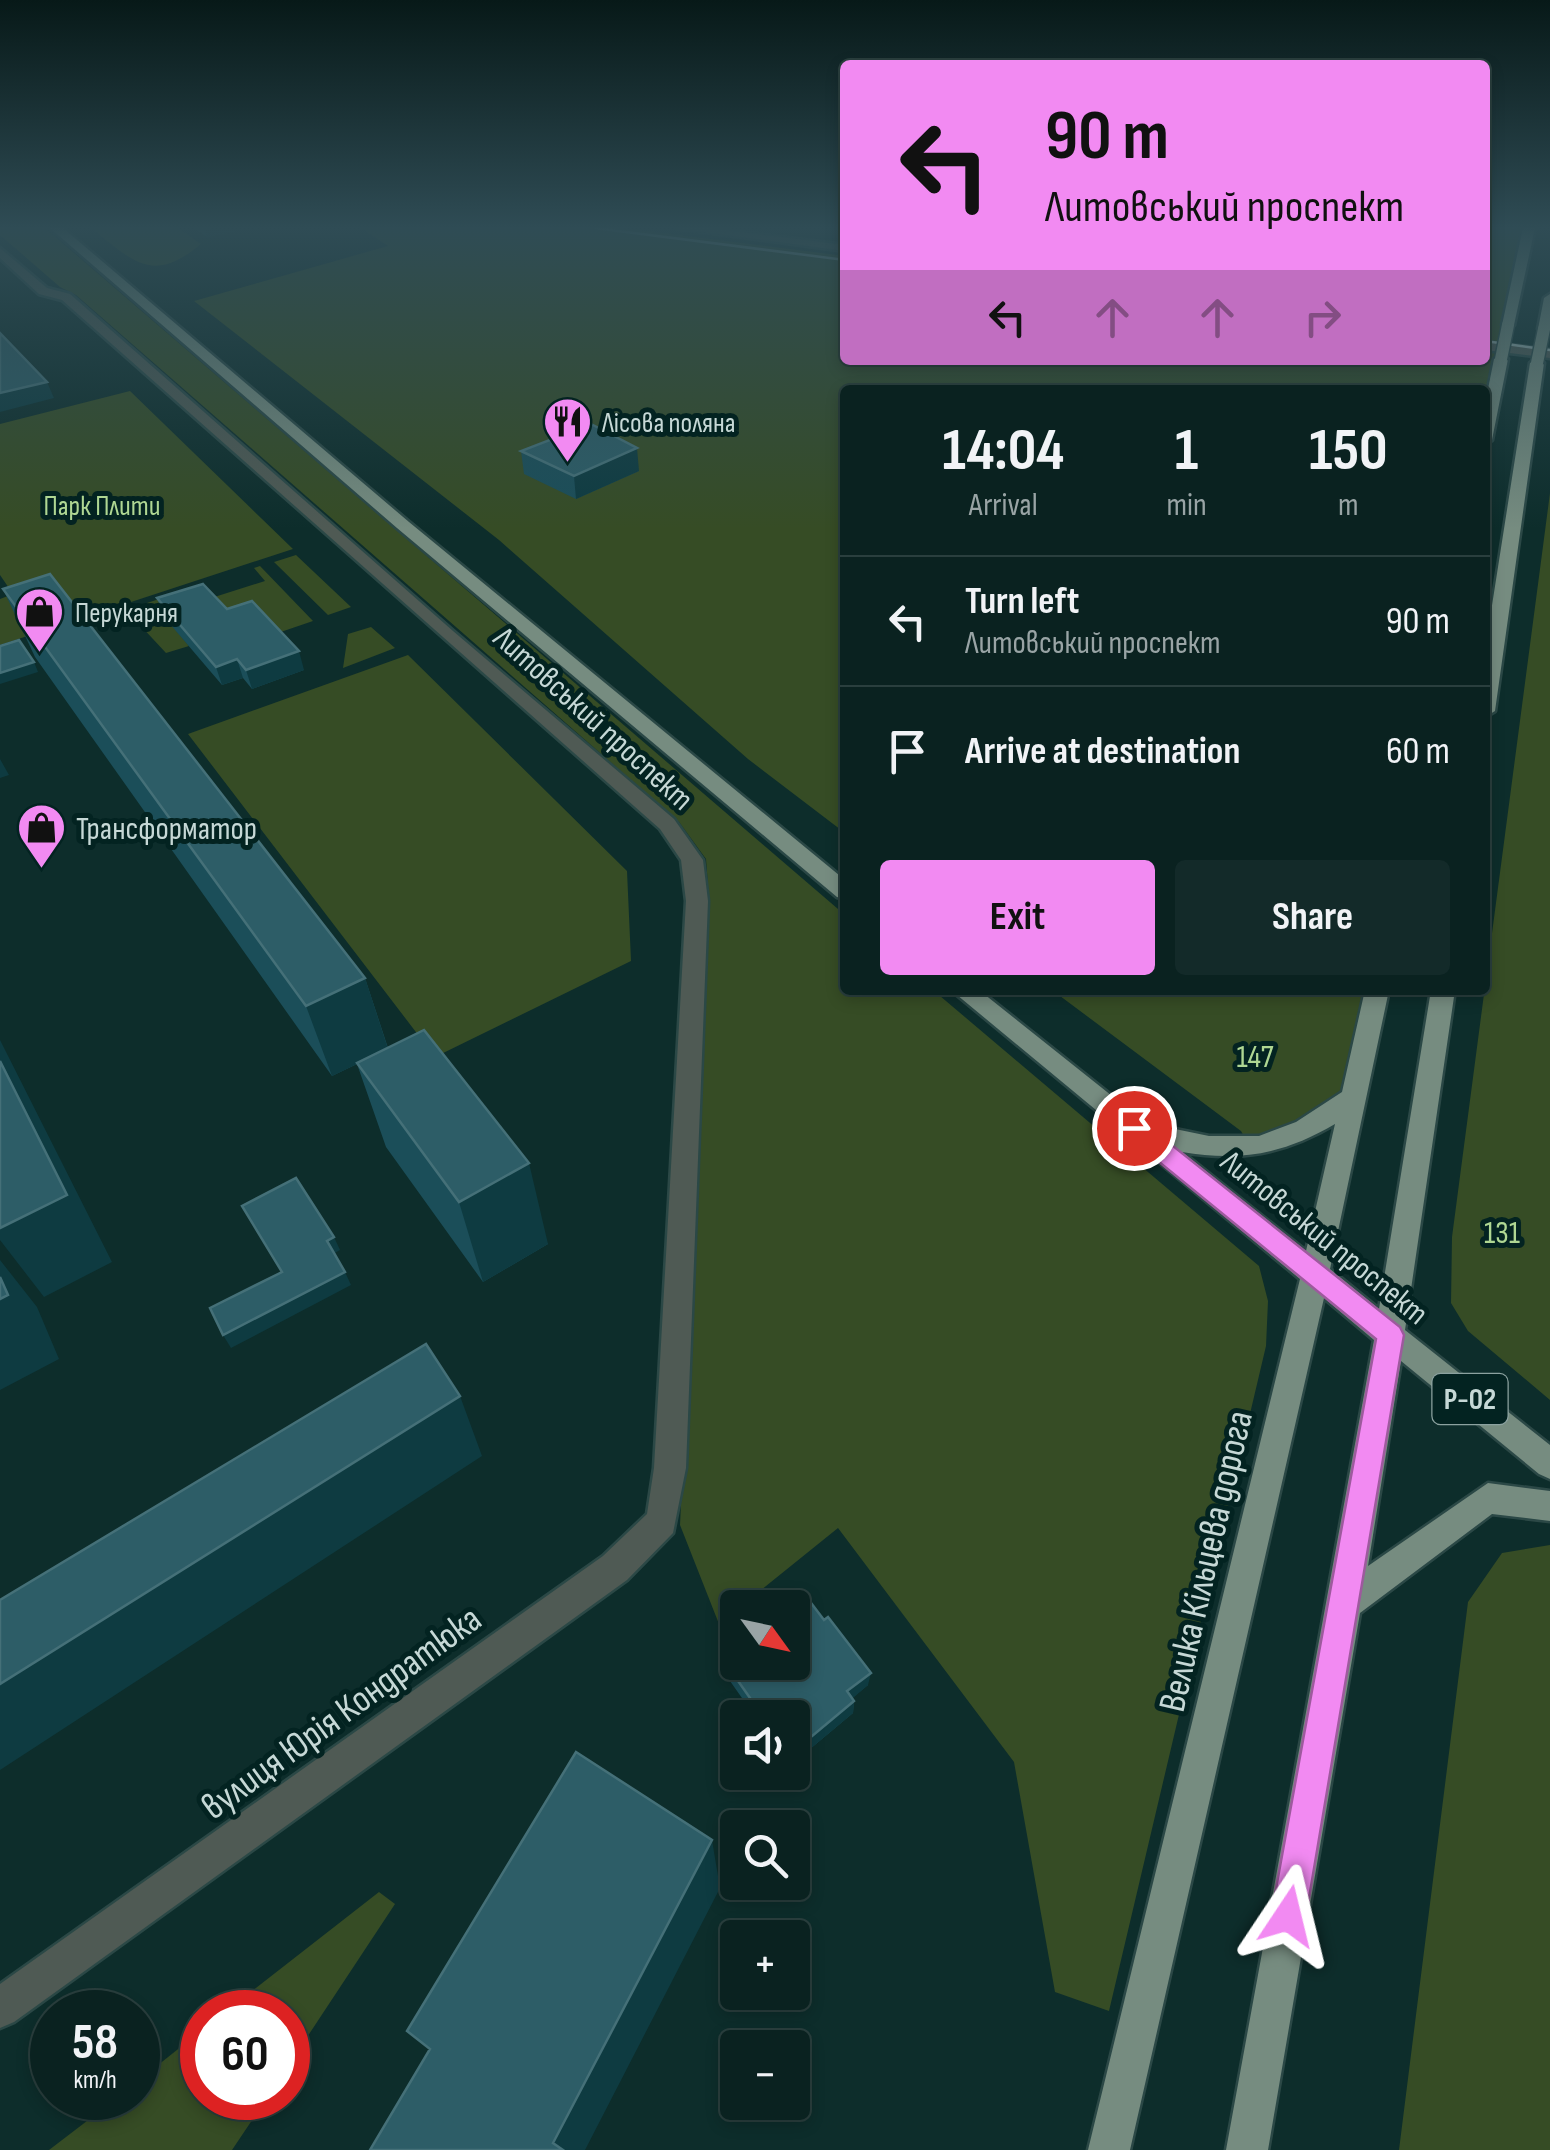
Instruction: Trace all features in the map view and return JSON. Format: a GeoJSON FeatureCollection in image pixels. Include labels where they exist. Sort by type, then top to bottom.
{"type":"FeatureCollection","features":[{"type":"Feature","properties":{"kind":"main road","name":"Литовський проспект"},"geometry":{"type":"LineString","coordinates":[[177,328],[404,525],[840,888]]}},
{"type":"Feature","properties":{"kind":"main road"},"geometry":{"type":"LineString","coordinates":[[1490,415],[1507,328]]}},
{"type":"Feature","properties":{"kind":"main road"},"geometry":{"type":"LineString","coordinates":[[1490,681],[1543,358],[1544,328]]}},
{"type":"Feature","properties":{"kind":"main road","name":"Литовський проспект"},"geometry":{"type":"LineString","coordinates":[[968,995],[1550,1464]]}},
{"type":"Feature","properties":{"kind":"main road","name":"Велика Кільцева дорога"},"geometry":{"type":"LineString","coordinates":[[1109,2150],[1316,1275],[1376,995]]}},
{"type":"Feature","properties":{"kind":"main road"},"geometry":{"type":"LineString","coordinates":[[1246,2150],[1390,1335],[1442,995]]}},
{"type":"Feature","properties":{"kind":"main road"},"geometry":{"type":"LineString","coordinates":[[1134,1128],[1202,1148],[1250,1149],[1314,1126],[1357,1095]]}},
{"type":"Feature","properties":{"kind":"main road"},"geometry":{"type":"LineString","coordinates":[[1344,1604],[1488,1498],[1550,1506]]}},
{"type":"Feature","properties":{"kind":"street","name":"Литовський проспект"},"geometry":{"type":"LineString","coordinates":[[101,328],[419,611],[668,824],[692,860],[698,900],[671,1446]]}},
{"type":"Feature","properties":{"kind":"street"},"geometry":{"type":"LineString","coordinates":[[1490,347],[1543,358]]}},
{"type":"Feature","properties":{"kind":"street","name":"вулиця Юрія Кондратюка"},"geometry":{"type":"LineString","coordinates":[[0,2008],[616,1568],[662,1522],[671,1446]]}},
{"type":"Feature","properties":{"kind":"green space"},"geometry":{"type":"Polygon","coordinates":[[[114,328],[162,328],[840,911],[840,995],[939,995],[1259,1266],[1268,1301],[1266,1346],[1109,2011],[1055,1992],[1014,1762],[838,1528],[761,1590],[720,1590],[719,1624],[680,1525],[709,900],[706,859],[679,822],[114,328]]]}},
{"type":"Feature","properties":{"kind":"green space"},"geometry":{"type":"Polygon","coordinates":[[[229,328],[840,328],[840,365],[1490,365],[1490,328],[1508,328],[1490,416],[1490,385],[840,385],[840,829],[748,759],[499,540],[229,328]]]}},
{"type":"Feature","properties":{"kind":"green space","name":"Парк Плити"},"geometry":{"type":"Polygon","coordinates":[[[130,391],[293,549],[0,645],[0,599],[13,594],[0,575],[0,424],[130,391]]]}},
{"type":"Feature","properties":{"kind":"green space","name":"131"},"geometry":{"type":"Polygon","coordinates":[[[1550,493],[1550,1400],[1468,1331],[1451,1303],[1452,1237],[1484,995],[1490,995],[1490,949],[1550,493]]]}},
{"type":"Feature","properties":{"kind":"green space"},"geometry":{"type":"Polygon","coordinates":[[[296,555],[351,607],[328,615],[274,562],[296,555]]]}},
{"type":"Feature","properties":{"kind":"green space"},"geometry":{"type":"Polygon","coordinates":[[[260,566],[313,621],[272,635],[165,617],[189,646],[166,653],[126,610],[171,595],[183,607],[265,581],[254,568],[260,566]]]}},
{"type":"Feature","properties":{"kind":"green space"},"geometry":{"type":"Polygon","coordinates":[[[371,627],[395,648],[343,668],[348,634],[371,627]]]}},
{"type":"Feature","properties":{"kind":"green space"},"geometry":{"type":"Polygon","coordinates":[[[408,655],[627,871],[631,961],[435,1057],[188,734],[408,655]]]}},
{"type":"Feature","properties":{"kind":"green space","name":"147"},"geometry":{"type":"Polygon","coordinates":[[[1059,995],[1376,995],[1357,1095],[1251,1149],[1241,1131],[1059,995]]]}},
{"type":"Feature","properties":{"kind":"green space"},"geometry":{"type":"Polygon","coordinates":[[[1550,1545],[1550,2150],[1399,2150],[1468,1602],[1502,1553],[1550,1545]]]}},
{"type":"Feature","properties":{"kind":"green space"},"geometry":{"type":"Polygon","coordinates":[[[379,1892],[395,1904],[310,2033],[310,1990],[253,1990],[379,1892]]]}},
{"type":"Feature","properties":{"kind":"green space"},"geometry":{"type":"Polygon","coordinates":[[[180,2048],[180,2120],[252,2120],[232,2150],[49,2150],[88,2120],[160,2120],[160,2063],[180,2048]]]}},
{"type":"Feature","properties":{"kind":"building"},"geometry":{"type":"Polygon","coordinates":[[[0,333],[47,382],[0,393],[0,333]]]}},
{"type":"Feature","properties":{"kind":"building"},"geometry":{"type":"Polygon","coordinates":[[[591,424],[637,448],[574,476],[521,451],[591,424]]]}},
{"type":"Feature","properties":{"kind":"building"},"geometry":{"type":"Polygon","coordinates":[[[50,574],[365,978],[306,1006],[3,589],[50,574]]]}},
{"type":"Feature","properties":{"kind":"building"},"geometry":{"type":"Polygon","coordinates":[[[203,584],[227,609],[252,601],[299,651],[246,670],[237,659],[216,667],[157,598],[203,584]]]}},
{"type":"Feature","properties":{"kind":"building"},"geometry":{"type":"Polygon","coordinates":[[[19,640],[34,662],[0,673],[0,646],[19,640]]]}},
{"type":"Feature","properties":{"kind":"building"},"geometry":{"type":"Polygon","coordinates":[[[424,1030],[529,1163],[459,1202],[357,1063],[424,1030]]]}},
{"type":"Feature","properties":{"kind":"building"},"geometry":{"type":"Polygon","coordinates":[[[0,1061],[67,1195],[0,1228],[0,1061]]]}},
{"type":"Feature","properties":{"kind":"building"},"geometry":{"type":"Polygon","coordinates":[[[296,1178],[334,1237],[327,1241],[345,1272],[223,1335],[210,1308],[282,1272],[242,1206],[296,1178]]]}},
{"type":"Feature","properties":{"kind":"building"},"geometry":{"type":"Polygon","coordinates":[[[0,1277],[8,1295],[0,1299],[0,1277]]]}},
{"type":"Feature","properties":{"kind":"building"},"geometry":{"type":"Polygon","coordinates":[[[426,1344],[460,1396],[0,1684],[0,1600],[426,1344]]]}},
{"type":"Feature","properties":{"kind":"building"},"geometry":{"type":"Polygon","coordinates":[[[810,1602],[824,1620],[828,1617],[871,1673],[847,1691],[854,1701],[811,1737],[810,1700],[751,1700],[737,1680],[810,1680],[810,1602]]]}},
{"type":"Feature","properties":{"kind":"building"},"geometry":{"type":"Polygon","coordinates":[[[576,1752],[712,1840],[553,2143],[563,2150],[370,2150],[430,2049],[407,2031],[576,1752]]]}},
{"type":"Feature","properties":{"kind":"tram line"},"geometry":{"type":"LineString","coordinates":[[1490,342],[1550,350]]}},
{"type":"Feature","properties":{"kind":"place","name":"Лісова поляна"},"geometry":{"type":"Point","coordinates":[567,464]}},
{"type":"Feature","properties":{"kind":"place","name":"Перукарня"},"geometry":{"type":"Point","coordinates":[40,654]}},
{"type":"Feature","properties":{"kind":"place","name":"Трансформатор"},"geometry":{"type":"Point","coordinates":[41,870]}},
{"type":"Feature","properties":{"kind":"route"},"geometry":{"type":"LineString","coordinates":[[1134,1128],[1390,1335],[1288,1916]]}}]}
